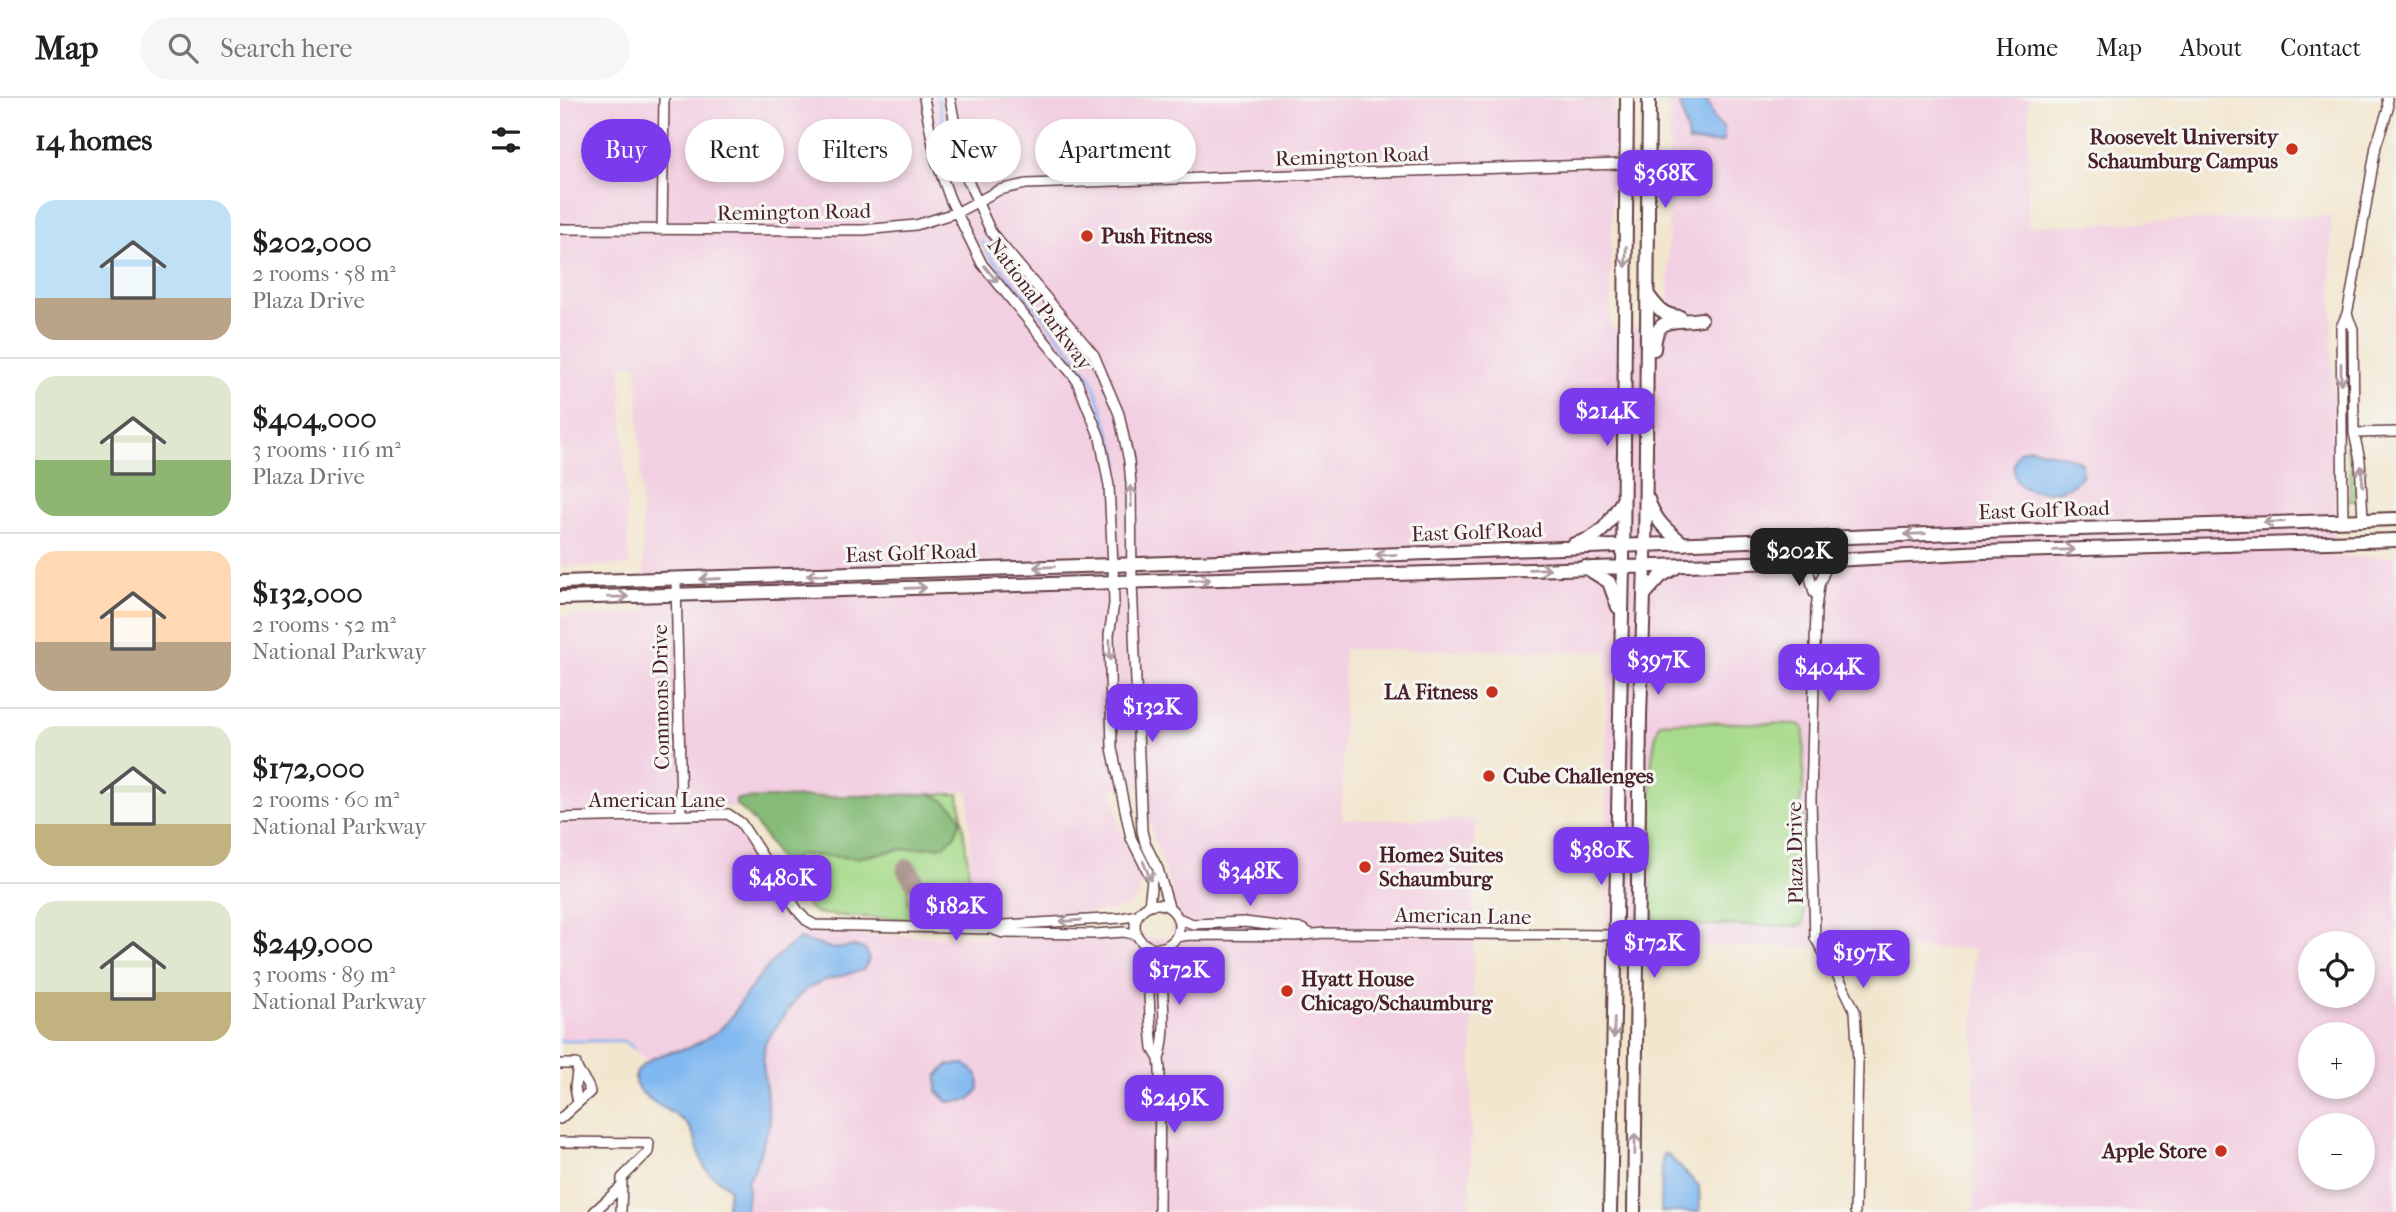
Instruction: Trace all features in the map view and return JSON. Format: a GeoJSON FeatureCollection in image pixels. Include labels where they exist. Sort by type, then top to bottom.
{"type":"FeatureCollection","features":[{"type":"Feature","properties":{"kind":"main road"},"geometry":{"type":"LineString","coordinates":[[1610,1212],[1623,565],[1627,98]]}},
{"type":"Feature","properties":{"kind":"main road"},"geometry":{"type":"LineString","coordinates":[[1634,1212],[1647,417],[1649,98]]}},
{"type":"Feature","properties":{"kind":"main road"},"geometry":{"type":"LineString","coordinates":[[1647,417],[1653,404],[1657,328],[1669,322],[1701,319],[1666,316],[1648,295]]}},
{"type":"Feature","properties":{"kind":"main road"},"geometry":{"type":"LineString","coordinates":[[1646,491],[1657,520],[1684,544]]}},
{"type":"Feature","properties":{"kind":"main road"},"geometry":{"type":"LineString","coordinates":[[1552,548],[1586,541],[1601,533],[1624,499]]}},
{"type":"Feature","properties":{"kind":"main road","name":"East Golf Road"},"geometry":{"type":"LineString","coordinates":[[560,582],[2396,519]]}},
{"type":"Feature","properties":{"kind":"main road","name":"East Golf Road"},"geometry":{"type":"LineString","coordinates":[[560,598],[1806,561],[1984,552],[2396,540]]}},
{"type":"Feature","properties":{"kind":"main road"},"geometry":{"type":"LineString","coordinates":[[1644,595],[1661,576],[1681,564]]}},
{"type":"Feature","properties":{"kind":"main road"},"geometry":{"type":"LineString","coordinates":[[1584,567],[1609,583],[1622,620]]}},
{"type":"Feature","properties":{"kind":"street"},"geometry":{"type":"LineString","coordinates":[[662,230],[664,98]]}},
{"type":"Feature","properties":{"kind":"street","name":"National Parkway"},"geometry":{"type":"LineString","coordinates":[[924,98],[936,160],[950,199],[982,264],[1076,379],[1100,438],[1109,486],[1113,565],[1114,604],[1109,635],[1112,748],[1131,838],[1152,880],[1149,905]]}},
{"type":"Feature","properties":{"kind":"street","name":"National Parkway"},"geometry":{"type":"LineString","coordinates":[[950,98],[964,172],[991,232],[1094,355],[1119,414],[1129,461],[1142,830],[1145,843],[1158,869],[1169,907]]}},
{"type":"Feature","properties":{"kind":"street"},"geometry":{"type":"LineString","coordinates":[[2343,520],[2341,327],[2347,314],[2376,146],[2392,106],[2387,98]]}},
{"type":"Feature","properties":{"kind":"street","name":"Remington Road"},"geometry":{"type":"LineString","coordinates":[[560,229],[863,230],[916,225],[958,212],[999,190],[1026,184],[1649,163]]}},
{"type":"Feature","properties":{"kind":"street"},"geometry":{"type":"LineString","coordinates":[[2347,314],[2353,328],[2354,433],[2360,460],[2363,519]]}},
{"type":"Feature","properties":{"kind":"street"},"geometry":{"type":"LineString","coordinates":[[2354,433],[2396,432]]}},
{"type":"Feature","properties":{"kind":"street","name":"Plaza Drive"},"geometry":{"type":"LineString","coordinates":[[1829,560],[1819,585],[1816,609],[1811,799],[1815,938],[1842,982],[1855,1011],[1858,1060],[1855,1212]]}},
{"type":"Feature","properties":{"kind":"street","name":"Plaza Drive"},"geometry":{"type":"LineString","coordinates":[[1806,561],[1814,586],[1816,609]]}},
{"type":"Feature","properties":{"kind":"street","name":"Commons Drive"},"geometry":{"type":"LineString","coordinates":[[676,580],[681,814]]}},
{"type":"Feature","properties":{"kind":"street","name":"American Lane"},"geometry":{"type":"LineString","coordinates":[[560,818],[728,814],[736,818],[748,832],[798,911],[806,920],[816,925],[992,929],[1003,933],[1124,932],[1137,935]]}},
{"type":"Feature","properties":{"kind":"street"},"geometry":{"type":"LineString","coordinates":[[1162,904],[1169,907],[1178,918],[1176,937],[1166,946],[1147,946],[1137,935],[1135,921],[1138,915],[1149,905],[1162,904]]}},
{"type":"Feature","properties":{"kind":"street","name":"American Lane"},"geometry":{"type":"LineString","coordinates":[[992,929],[1004,925],[1138,915]]}},
{"type":"Feature","properties":{"kind":"street","name":"American Lane"},"geometry":{"type":"LineString","coordinates":[[1178,918],[1193,924],[1244,922],[1302,929],[1309,933]]}},
{"type":"Feature","properties":{"kind":"street","name":"American Lane"},"geometry":{"type":"LineString","coordinates":[[1176,937],[1295,936],[1309,933],[1616,935]]}},
{"type":"Feature","properties":{"kind":"street"},"geometry":{"type":"LineString","coordinates":[[1147,946],[1153,1049],[1159,1059]]}},
{"type":"Feature","properties":{"kind":"street"},"geometry":{"type":"LineString","coordinates":[[1159,1212],[1159,1059],[1163,1047],[1162,960],[1166,946]]}},
{"type":"Feature","properties":{"kind":"street"},"geometry":{"type":"LineString","coordinates":[[560,1064],[576,1064],[575,1087],[578,1103]]}},
{"type":"Feature","properties":{"kind":"street"},"geometry":{"type":"LineString","coordinates":[[560,1119],[590,1092],[589,1085],[577,1072]]}},
{"type":"Feature","properties":{"kind":"street"},"geometry":{"type":"LineString","coordinates":[[560,1142],[649,1143],[648,1152],[622,1178],[621,1212]]}},
{"type":"Feature","properties":{"kind":"street"},"geometry":{"type":"LineString","coordinates":[[594,1212],[622,1186]]}},
{"type":"Feature","properties":{"kind":"shaded area"},"geometry":{"type":"Polygon","coordinates":[[[560,98],[1614,98],[1610,328],[1668,327],[1669,98],[2029,98],[2028,226],[2331,216],[2335,557],[2396,556],[2396,1212],[1974,1212],[1974,949],[1606,945],[1607,652],[1344,649],[1342,819],[1475,820],[1470,1212],[746,1212],[747,1180],[754,1170],[769,1110],[763,1063],[765,1043],[800,994],[823,981],[859,972],[867,965],[868,954],[866,949],[855,946],[844,949],[785,949],[744,997],[728,1022],[716,1032],[690,1047],[648,1061],[625,1043],[560,1043],[560,617],[645,614],[637,364],[621,365],[629,565],[560,567],[560,368],[570,367],[560,367],[560,98]],[[1147,786],[1111,788],[1121,831],[1141,876],[1140,894],[1129,906],[1113,911],[971,921],[969,791],[718,808],[743,839],[790,914],[805,929],[834,935],[1173,938],[1170,888],[1148,818],[1147,786]]]}},
{"type":"Feature","properties":{"kind":"green space"},"geometry":{"type":"Polygon","coordinates":[[[2347,323],[2350,421],[2347,422],[2345,325],[2347,323]]]}},
{"type":"Feature","properties":{"kind":"green space"},"geometry":{"type":"Polygon","coordinates":[[[2346,448],[2351,448],[2356,471],[2356,501],[2350,501],[2350,464],[2346,448]]]}},
{"type":"Feature","properties":{"kind":"green space"},"geometry":{"type":"Polygon","coordinates":[[[1660,723],[1796,724],[1804,729],[1803,791],[1800,804],[1804,816],[1801,862],[1804,923],[1799,926],[1687,925],[1655,922],[1651,905],[1652,820],[1649,801],[1653,783],[1651,766],[1655,739],[1660,723]]]}},
{"type":"Feature","properties":{"kind":"green space"},"geometry":{"type":"Polygon","coordinates":[[[933,794],[959,794],[970,905],[961,910],[960,917],[923,918],[924,914],[931,914],[931,907],[923,907],[923,903],[932,903],[932,880],[914,879],[908,869],[912,868],[911,864],[903,864],[903,868],[912,879],[909,880],[908,903],[920,903],[916,918],[831,915],[814,912],[810,908],[786,871],[797,854],[856,858],[896,850],[954,808],[933,794]]]}},
{"type":"Feature","properties":{"kind":"green space"},"geometry":{"type":"Polygon","coordinates":[[[933,794],[954,808],[961,819],[955,835],[944,846],[896,850],[856,858],[798,854],[786,871],[758,827],[736,805],[736,799],[933,794]]]}},
{"type":"Feature","properties":{"kind":"water"},"geometry":{"type":"Polygon","coordinates":[[[1679,98],[1706,98],[1715,121],[1724,128],[1723,141],[1689,142],[1679,98]]]}},
{"type":"Feature","properties":{"kind":"water"},"geometry":{"type":"Polygon","coordinates":[[[2029,448],[2066,456],[2082,463],[2082,476],[2071,486],[2062,489],[2045,492],[2028,489],[2016,480],[2014,466],[2020,451],[2029,448]]]}},
{"type":"Feature","properties":{"kind":"water"},"geometry":{"type":"Polygon","coordinates":[[[799,939],[834,949],[855,946],[866,950],[869,960],[863,970],[823,981],[807,989],[796,999],[765,1043],[763,1063],[770,1123],[754,1170],[747,1180],[746,1212],[726,1212],[729,1189],[705,1168],[691,1129],[680,1118],[646,1096],[635,1080],[638,1070],[650,1060],[690,1047],[722,1027],[769,965],[799,939]]]}},
{"type":"Feature","properties":{"kind":"water"},"geometry":{"type":"Polygon","coordinates":[[[965,1064],[978,1075],[979,1089],[969,1100],[948,1102],[937,1091],[937,1076],[948,1065],[965,1064]]]}},
{"type":"Feature","properties":{"kind":"water"},"geometry":{"type":"Polygon","coordinates":[[[1664,1154],[1699,1186],[1700,1212],[1661,1212],[1664,1154]]]}},
{"type":"Feature","properties":{"kind":"waterway"},"geometry":{"type":"LineString","coordinates":[[938,98],[942,119]]}},
{"type":"Feature","properties":{"kind":"waterway"},"geometry":{"type":"LineString","coordinates":[[982,241],[990,256],[1041,313],[1092,379],[1120,463]]}},
{"type":"Feature","properties":{"kind":"waterway"},"geometry":{"type":"LineString","coordinates":[[560,1041],[624,1041],[634,1048]]}},
{"type":"Feature","properties":{"kind":"taxiway"},"geometry":{"type":"LineString","coordinates":[[907,869],[913,879]]}},
{"type":"Feature","properties":{"kind":"place","name":"Roosevelt University Schaumburg Campus"},"geometry":{"type":"Point","coordinates":[2292,149]}},
{"type":"Feature","properties":{"kind":"place","name":"Push Fitness"},"geometry":{"type":"Point","coordinates":[1087,236]}},
{"type":"Feature","properties":{"kind":"place","name":"LA Fitness"},"geometry":{"type":"Point","coordinates":[1492,692]}},
{"type":"Feature","properties":{"kind":"place","name":"Cube Challenges"},"geometry":{"type":"Point","coordinates":[1489,776]}},
{"type":"Feature","properties":{"kind":"place","name":"Home2 Suites Schaumburg"},"geometry":{"type":"Point","coordinates":[1365,867]}},
{"type":"Feature","properties":{"kind":"place","name":"Hyatt House Chicago/Schaumburg"},"geometry":{"type":"Point","coordinates":[1287,991]}},
{"type":"Feature","properties":{"kind":"place","name":"Apple Store"},"geometry":{"type":"Point","coordinates":[2221,1151]}}]}
